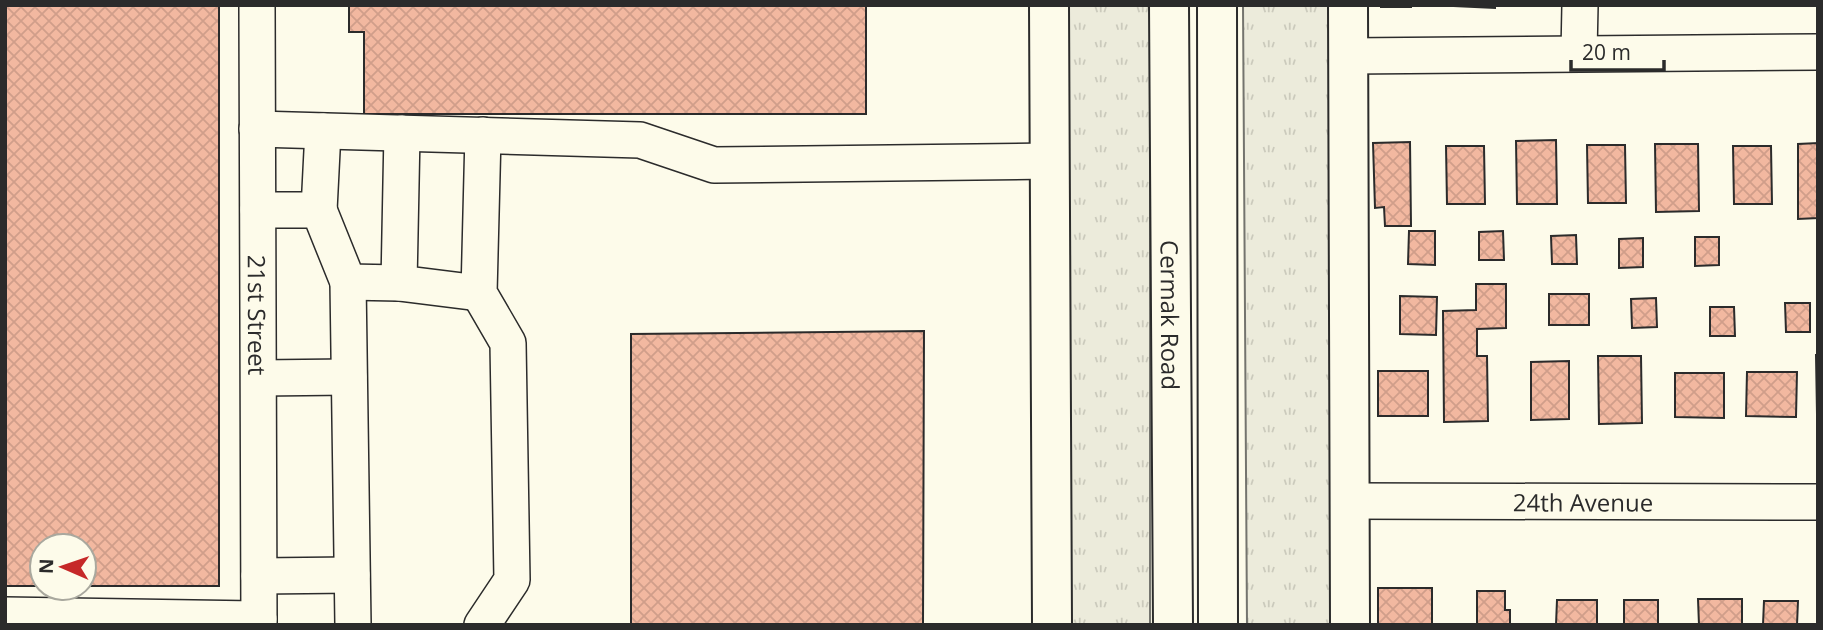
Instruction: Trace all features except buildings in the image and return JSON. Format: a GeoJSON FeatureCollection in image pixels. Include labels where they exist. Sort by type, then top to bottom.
{"type":"FeatureCollection","features":[{"type":"Feature","properties":{"kind":"main road"},"geometry":{"type":"LineString","coordinates":[[1049,5],[1052,625]]}},
{"type":"Feature","properties":{"kind":"main road","name":"Cermak Road"},"geometry":{"type":"LineString","coordinates":[[1169,5],[1173,625]]}},
{"type":"Feature","properties":{"kind":"main road","name":"Cermak Road"},"geometry":{"type":"LineString","coordinates":[[1217,5],[1218,625]]}},
{"type":"Feature","properties":{"kind":"main road"},"geometry":{"type":"LineString","coordinates":[[1348,5],[1350,625]]}},
{"type":"Feature","properties":{"kind":"street","name":"21st Street"},"geometry":{"type":"LineString","coordinates":[[257,5],[259,622]]}},
{"type":"Feature","properties":{"kind":"street"},"geometry":{"type":"LineString","coordinates":[[1579,53],[1580,5]]}},
{"type":"Feature","properties":{"kind":"street"},"geometry":{"type":"LineString","coordinates":[[1348,56],[1818,52]]}},
{"type":"Feature","properties":{"kind":"street"},"geometry":{"type":"LineString","coordinates":[[257,129],[640,140],[714,165],[1050,160]]}},
{"type":"Feature","properties":{"kind":"street"},"geometry":{"type":"LineString","coordinates":[[323,131],[319,210],[348,282],[353,625]]}},
{"type":"Feature","properties":{"kind":"street"},"geometry":{"type":"LineString","coordinates":[[400,283],[402,133]]}},
{"type":"Feature","properties":{"kind":"street"},"geometry":{"type":"LineString","coordinates":[[482,625],[512,580],[508,343],[479,293],[483,135]]}},
{"type":"Feature","properties":{"kind":"street"},"geometry":{"type":"LineString","coordinates":[[258,210],[319,210]]}},
{"type":"Feature","properties":{"kind":"street"},"geometry":{"type":"LineString","coordinates":[[348,282],[400,283],[479,293]]}},
{"type":"Feature","properties":{"kind":"street"},"geometry":{"type":"LineString","coordinates":[[258,377],[349,376]]}},
{"type":"Feature","properties":{"kind":"street","name":"24th Avenue"},"geometry":{"type":"LineString","coordinates":[[1349,501],[1818,502]]}},
{"type":"Feature","properties":{"kind":"street"},"geometry":{"type":"LineString","coordinates":[[259,576],[352,575]]}},
{"type":"Feature","properties":{"kind":"street"},"geometry":{"type":"LineString","coordinates":[[5,615],[115,621],[259,622]]}},
{"type":"Feature","properties":{"kind":"green space"},"geometry":{"type":"Polygon","coordinates":[[[1065,5],[1150,5],[1150,625],[1066,625],[1065,5]]]}},
{"type":"Feature","properties":{"kind":"green space"},"geometry":{"type":"Polygon","coordinates":[[[1243,5],[1329,5],[1331,625],[1247,625],[1243,5]]]}}]}
